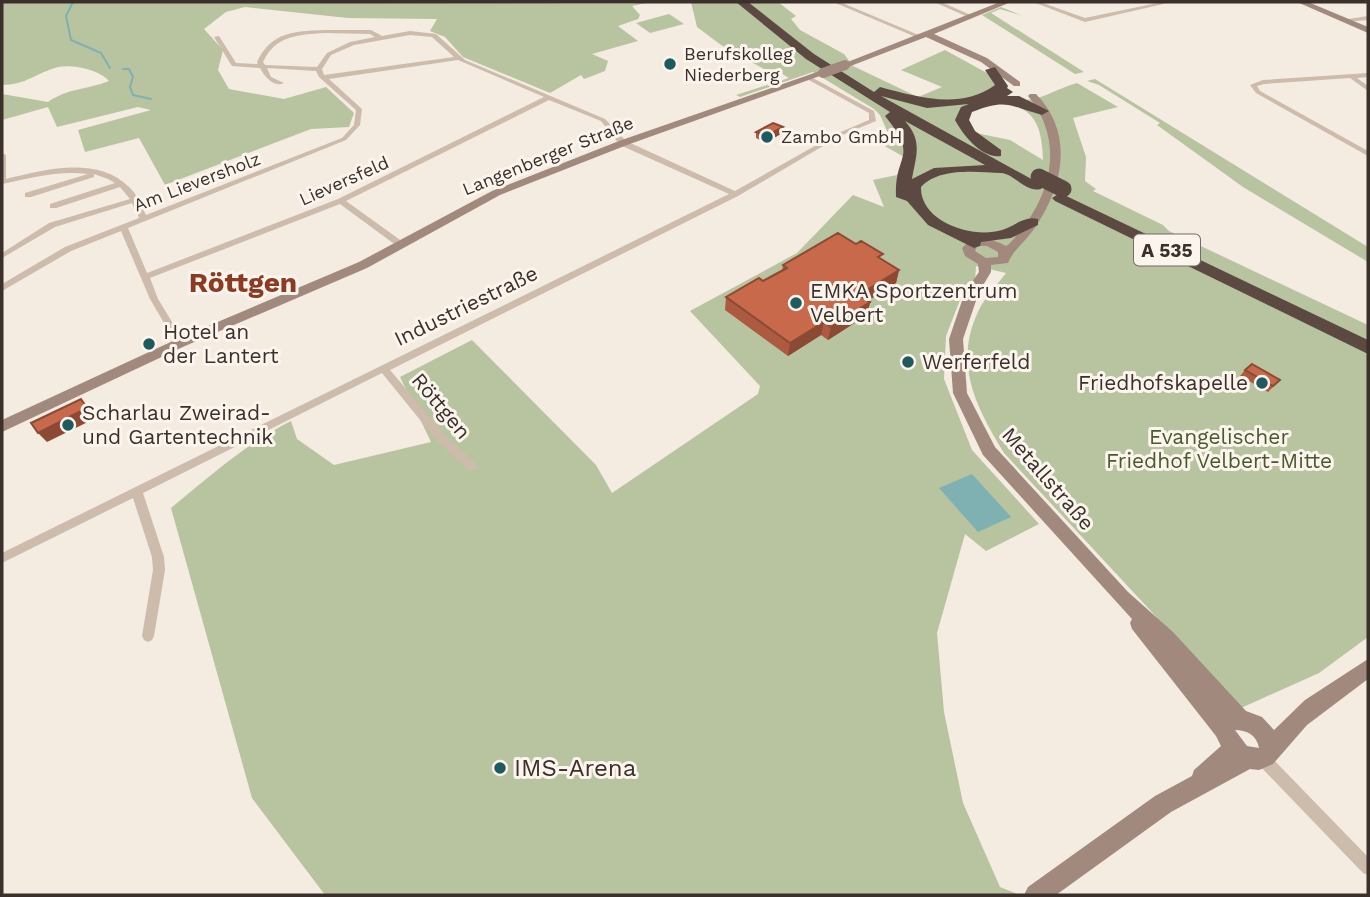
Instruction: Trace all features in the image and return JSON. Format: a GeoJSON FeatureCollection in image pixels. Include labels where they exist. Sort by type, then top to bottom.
{"type":"FeatureCollection","features":[{"type":"Feature","properties":{"kind":"highway","name":"A 535"},"geometry":{"type":"LineString","coordinates":[[742,2],[807,55],[869,92],[1037,181],[1368,348]]}},
{"type":"Feature","properties":{"kind":"highway","name":"A 535"},"geometry":{"type":"LineString","coordinates":[[751,2],[869,92],[1018,166],[1037,181]]}},
{"type":"Feature","properties":{"kind":"highway"},"geometry":{"type":"LineString","coordinates":[[988,99],[1002,86],[991,70]]}},
{"type":"Feature","properties":{"kind":"highway"},"geometry":{"type":"LineString","coordinates":[[1017,91],[988,99],[966,110],[962,120],[976,139],[1018,166]]}},
{"type":"Feature","properties":{"kind":"highway"},"geometry":{"type":"LineString","coordinates":[[869,92],[929,104],[1014,99],[1042,111]]}},
{"type":"Feature","properties":{"kind":"highway"},"geometry":{"type":"LineString","coordinates":[[869,92],[874,103],[902,125],[912,142],[914,151],[903,192],[909,209],[921,220],[971,245]]}},
{"type":"Feature","properties":{"kind":"highway"},"geometry":{"type":"LineString","coordinates":[[971,245],[928,217],[914,199],[914,188],[927,174],[944,168],[972,167],[1037,181]]}},
{"type":"Feature","properties":{"kind":"highway","name":"A 535"},"geometry":{"type":"LineString","coordinates":[[1061,193],[1368,338]]}},
{"type":"Feature","properties":{"kind":"highway"},"geometry":{"type":"LineString","coordinates":[[952,232],[998,236],[1018,231],[1032,222]]}},
{"type":"Feature","properties":{"kind":"main road","name":"Langenberger Straße"},"geometry":{"type":"LineString","coordinates":[[2,426],[180,343],[341,275],[496,193],[623,143],[845,65],[1007,2]]}},
{"type":"Feature","properties":{"kind":"main road"},"geometry":{"type":"LineString","coordinates":[[1301,2],[1368,30]]}},
{"type":"Feature","properties":{"kind":"main road"},"geometry":{"type":"LineString","coordinates":[[921,35],[991,70],[1042,111]]}},
{"type":"Feature","properties":{"kind":"main road"},"geometry":{"type":"LineString","coordinates":[[921,35],[984,60],[1017,91]]}},
{"type":"Feature","properties":{"kind":"main road","name":"Metallstraße"},"geometry":{"type":"LineString","coordinates":[[1042,111],[1052,134],[1056,172],[1017,246],[996,256],[972,292],[972,299],[956,339],[960,393],[989,451],[1122,598],[1151,640],[1246,743]]}},
{"type":"Feature","properties":{"kind":"main road"},"geometry":{"type":"LineString","coordinates":[[989,242],[996,256],[972,257],[971,245],[989,242]]}},
{"type":"Feature","properties":{"kind":"main road"},"geometry":{"type":"LineString","coordinates":[[1246,743],[1301,714],[1368,668]]}},
{"type":"Feature","properties":{"kind":"main road"},"geometry":{"type":"LineString","coordinates":[[1036,895],[1198,782],[1234,768],[1246,743],[1259,728],[1301,714]]}},
{"type":"Feature","properties":{"kind":"street"},"geometry":{"type":"LineString","coordinates":[[836,2],[896,29],[921,35]]}},
{"type":"Feature","properties":{"kind":"street"},"geometry":{"type":"LineString","coordinates":[[937,2],[973,14]]}},
{"type":"Feature","properties":{"kind":"street"},"geometry":{"type":"LineString","coordinates":[[1035,2],[1085,20],[1168,2]]}},
{"type":"Feature","properties":{"kind":"street"},"geometry":{"type":"LineString","coordinates":[[1345,20],[1368,18]]}},
{"type":"Feature","properties":{"kind":"street"},"geometry":{"type":"LineString","coordinates":[[281,83],[274,82],[261,66],[263,51],[288,34],[371,32],[381,38]]}},
{"type":"Feature","properties":{"kind":"street"},"geometry":{"type":"LineString","coordinates":[[319,69],[324,58],[335,50],[412,33],[439,37],[457,58],[603,120],[623,143],[735,194]]}},
{"type":"Feature","properties":{"kind":"street"},"geometry":{"type":"LineString","coordinates":[[217,37],[234,65],[319,69]]}},
{"type":"Feature","properties":{"kind":"street"},"geometry":{"type":"LineString","coordinates":[[319,69],[324,78],[457,58]]}},
{"type":"Feature","properties":{"kind":"street"},"geometry":{"type":"LineString","coordinates":[[1368,75],[1258,82],[1254,88],[1368,154]]}},
{"type":"Feature","properties":{"kind":"street"},"geometry":{"type":"LineString","coordinates":[[1350,76],[1368,89]]}},
{"type":"Feature","properties":{"kind":"street","name":"Am Lieversholz"},"geometry":{"type":"LineString","coordinates":[[2,288],[68,249],[344,139],[357,125],[360,112],[324,78]]}},
{"type":"Feature","properties":{"kind":"street","name":"Industriestraße"},"geometry":{"type":"LineString","coordinates":[[2,558],[735,194],[838,135],[873,121],[872,112],[809,78]]}},
{"type":"Feature","properties":{"kind":"street","name":"Lieversfeld"},"geometry":{"type":"LineString","coordinates":[[145,277],[341,201],[548,98]]}},
{"type":"Feature","properties":{"kind":"street"},"geometry":{"type":"LineString","coordinates":[[2,155],[2,181],[62,171],[97,174],[121,184],[144,219]]}},
{"type":"Feature","properties":{"kind":"street"},"geometry":{"type":"LineString","coordinates":[[28,195],[97,174]]}},
{"type":"Feature","properties":{"kind":"street"},"geometry":{"type":"LineString","coordinates":[[53,205],[121,184]]}},
{"type":"Feature","properties":{"kind":"street"},"geometry":{"type":"LineString","coordinates":[[2,256],[52,225],[134,200]]}},
{"type":"Feature","properties":{"kind":"street"},"geometry":{"type":"LineString","coordinates":[[341,201],[400,244]]}},
{"type":"Feature","properties":{"kind":"street"},"geometry":{"type":"LineString","coordinates":[[124,227],[154,299],[180,343]]}},
{"type":"Feature","properties":{"kind":"street","name":"Röttgen"},"geometry":{"type":"LineString","coordinates":[[383,368],[442,439],[472,467]]}},
{"type":"Feature","properties":{"kind":"street"},"geometry":{"type":"LineString","coordinates":[[136,490],[158,557],[159,570],[148,636]]}},
{"type":"Feature","properties":{"kind":"street","name":"Metallstraße"},"geometry":{"type":"LineString","coordinates":[[1246,743],[1368,868]]}},
{"type":"Feature","properties":{"kind":"green space"},"geometry":{"type":"Polygon","coordinates":[[[2,2],[651,2],[632,6],[640,15],[638,19],[618,26],[638,41],[592,54],[608,61],[605,71],[584,79],[581,75],[550,93],[463,57],[445,37],[430,31],[437,19],[348,18],[245,7],[226,12],[204,29],[223,50],[218,70],[229,89],[284,99],[326,87],[354,113],[349,127],[311,129],[165,185],[139,138],[85,152],[78,130],[151,110],[138,107],[57,127],[48,107],[2,120],[2,94],[48,102],[63,94],[109,81],[93,71],[64,66],[18,83],[2,85],[2,2]]]}},
{"type":"Feature","properties":{"kind":"green space","name":"Evangelischer Friedhof Velbert-Mitte"},"geometry":{"type":"Polygon","coordinates":[[[691,2],[778,2],[796,16],[791,19],[800,30],[844,54],[853,66],[918,97],[942,87],[901,70],[945,50],[996,78],[996,89],[1018,99],[1036,98],[1077,83],[1118,107],[1073,118],[1086,157],[1085,181],[1096,189],[1093,191],[1163,225],[1169,231],[1368,325],[1368,637],[1319,673],[1241,708],[1004,453],[977,403],[968,368],[968,350],[971,331],[981,307],[1006,273],[976,266],[975,282],[960,300],[946,336],[944,379],[972,450],[1039,524],[986,551],[965,534],[937,633],[944,712],[963,803],[1000,887],[1020,895],[325,895],[252,798],[171,508],[244,450],[291,421],[297,439],[334,465],[431,442],[400,377],[472,340],[596,465],[612,493],[758,394],[760,386],[690,311],[797,253],[853,195],[884,207],[873,180],[897,175],[904,157],[874,140],[888,133],[880,115],[874,109],[813,72],[740,97],[736,95],[789,78],[781,73],[771,73],[721,45],[697,27],[691,2]],[[997,103],[971,111],[969,120],[976,133],[1010,140],[1043,160],[1041,137],[1034,119],[1020,108],[997,103]]]}},
{"type":"Feature","properties":{"kind":"green space"},"geometry":{"type":"Polygon","coordinates":[[[1001,7],[1023,16],[1000,9],[991,13],[1084,72],[1075,74],[982,15],[1001,7]]]}},
{"type":"Feature","properties":{"kind":"green space"},"geometry":{"type":"Polygon","coordinates":[[[669,14],[684,24],[650,33],[636,23],[669,14]]]}},
{"type":"Feature","properties":{"kind":"green space"},"geometry":{"type":"Polygon","coordinates":[[[1095,79],[1368,247],[1368,262],[1243,187],[1157,125],[1160,123],[1099,85],[1087,81],[1095,79]]]}},
{"type":"Feature","properties":{"kind":"water"},"geometry":{"type":"Polygon","coordinates":[[[972,474],[1011,517],[978,532],[939,488],[972,474]]]}},
{"type":"Feature","properties":{"kind":"building"},"geometry":{"type":"Polygon","coordinates":[[[773,123],[783,127],[766,136],[756,132],[773,123]]]}},
{"type":"Feature","properties":{"kind":"building","name":"EMKA Sportzentrum Velbert"},"geometry":{"type":"Polygon","coordinates":[[[838,233],[856,244],[861,241],[883,254],[878,257],[899,270],[859,295],[870,302],[831,327],[824,322],[790,343],[726,297],[759,278],[763,281],[787,268],[783,265],[838,233]]]}},
{"type":"Feature","properties":{"kind":"building"},"geometry":{"type":"Polygon","coordinates":[[[1252,364],[1280,380],[1273,386],[1245,370],[1252,364]]]}},
{"type":"Feature","properties":{"kind":"building"},"geometry":{"type":"Polygon","coordinates":[[[81,399],[87,408],[38,433],[31,423],[81,399]]]}},
{"type":"Feature","properties":{"kind":"waterway"},"geometry":{"type":"LineString","coordinates":[[73,2],[66,16],[71,40],[101,53],[110,68]]}},
{"type":"Feature","properties":{"kind":"waterway"},"geometry":{"type":"LineString","coordinates":[[123,69],[129,69],[133,77],[130,87],[133,95],[151,99]]}},
{"type":"Feature","properties":{"kind":"place","name":"Berufskolleg Niederberg"},"geometry":{"type":"Point","coordinates":[670,64]}},
{"type":"Feature","properties":{"kind":"place","name":"Zambo GmbH"},"geometry":{"type":"Point","coordinates":[767,137]}},
{"type":"Feature","properties":{"kind":"place","name":"EMKA Sportzentrum Velbert"},"geometry":{"type":"Point","coordinates":[796,303]}},
{"type":"Feature","properties":{"kind":"place","name":"Hotel an der Lantert"},"geometry":{"type":"Point","coordinates":[149,344]}},
{"type":"Feature","properties":{"kind":"place","name":"Werferfeld"},"geometry":{"type":"Point","coordinates":[908,362]}},
{"type":"Feature","properties":{"kind":"place","name":"Friedhofskapelle"},"geometry":{"type":"Point","coordinates":[1262,383]}},
{"type":"Feature","properties":{"kind":"place","name":"Scharlau Zweirad- und Gartentechnik"},"geometry":{"type":"Point","coordinates":[68,425]}},
{"type":"Feature","properties":{"kind":"place","name":"IMS-Arena"},"geometry":{"type":"Point","coordinates":[500,768]}},
{"type":"Feature","properties":{"kind":"district","name":"Röttgen"},"geometry":{"type":"Point","coordinates":[243,282]}}]}
